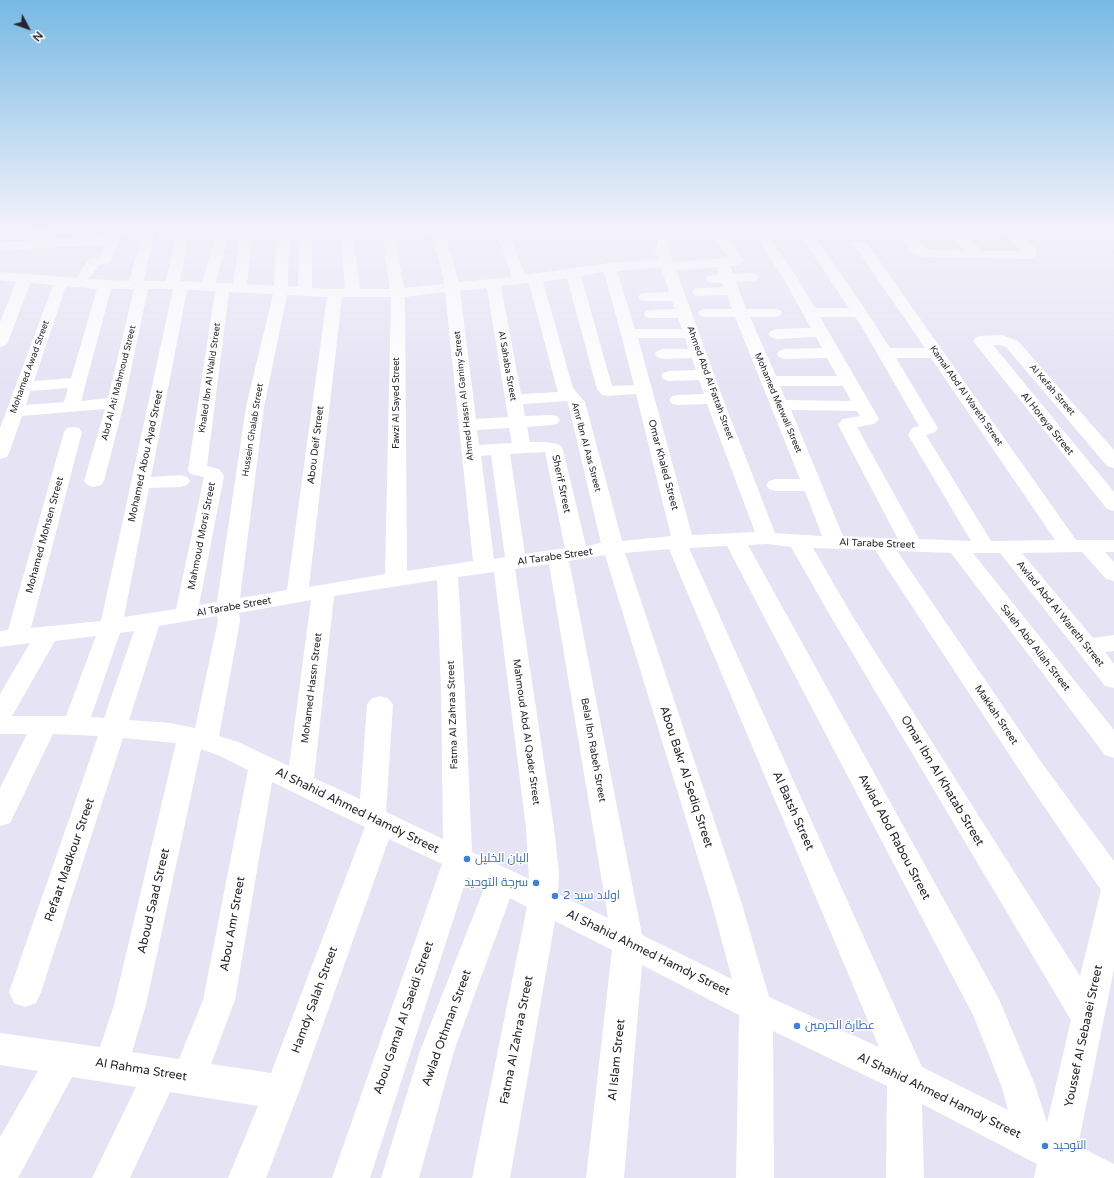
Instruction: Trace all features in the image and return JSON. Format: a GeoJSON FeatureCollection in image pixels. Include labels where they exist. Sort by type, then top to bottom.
{"type":"FeatureCollection","features":[{"type":"Feature","properties":{"kind":"street"},"geometry":{"type":"LineString","coordinates":[[0,342],[23,282]]}},
{"type":"Feature","properties":{"kind":"street"},"geometry":{"type":"LineString","coordinates":[[61,282],[105,285],[176,285],[305,292],[398,293],[502,282]]}},
{"type":"Feature","properties":{"kind":"street","name":"Mohamed Awad Street"},"geometry":{"type":"LineString","coordinates":[[0,453],[61,282]]}},
{"type":"Feature","properties":{"kind":"street","name":"Abd Al Ati Mahmoud Street"},"geometry":{"type":"LineString","coordinates":[[94,481],[116,403],[139,282]]}},
{"type":"Feature","properties":{"kind":"street","name":"Mohamed Abou Ayad Street"},"geometry":{"type":"LineString","coordinates":[[75,725],[111,627],[141,482],[176,282]]}},
{"type":"Feature","properties":{"kind":"street"},"geometry":{"type":"LineString","coordinates":[[224,282],[224,287]]}},
{"type":"Feature","properties":{"kind":"street"},"geometry":{"type":"LineString","coordinates":[[224,287],[226,282]]}},
{"type":"Feature","properties":{"kind":"street","name":"Hussein Ghalab Street"},"geometry":{"type":"LineString","coordinates":[[198,739],[228,621],[227,609],[255,407],[281,291],[281,282]]}},
{"type":"Feature","properties":{"kind":"street"},"geometry":{"type":"LineString","coordinates":[[305,282],[305,292]]}},
{"type":"Feature","properties":{"kind":"street","name":"Abou Deif Street"},"geometry":{"type":"LineString","coordinates":[[297,596],[344,293],[344,282]]}},
{"type":"Feature","properties":{"kind":"street","name":"Fawzi Al Sayed Street"},"geometry":{"type":"LineString","coordinates":[[396,282],[398,293],[396,579]]}},
{"type":"Feature","properties":{"kind":"street","name":"Ahmed Hassn Al Ganiny Street"},"geometry":{"type":"LineString","coordinates":[[451,282],[470,452],[501,565]]}},
{"type":"Feature","properties":{"kind":"street","name":"Amr Ibn Al Aas Street"},"geometry":{"type":"LineString","coordinates":[[529,282],[565,389],[576,402],[613,548]]}},
{"type":"Feature","properties":{"kind":"street"},"geometry":{"type":"LineString","coordinates":[[575,282],[605,389],[608,391],[644,389]]}},
{"type":"Feature","properties":{"kind":"street","name":"Omar Khaled Street"},"geometry":{"type":"LineString","coordinates":[[618,282],[629,334],[644,389],[680,542]]}},
{"type":"Feature","properties":{"kind":"street"},"geometry":{"type":"LineString","coordinates":[[644,293],[662,282]]}},
{"type":"Feature","properties":{"kind":"street","name":"Ahmed Abd Al Fattah Street"},"geometry":{"type":"LineString","coordinates":[[671,282],[684,313],[714,399],[767,538]]}},
{"type":"Feature","properties":{"kind":"street"},"geometry":{"type":"LineString","coordinates":[[696,285],[708,282]]}},
{"type":"Feature","properties":{"kind":"street","name":"Mohamed Metwali Street"},"geometry":{"type":"LineString","coordinates":[[729,282],[835,542]]}},
{"type":"Feature","properties":{"kind":"street"},"geometry":{"type":"LineString","coordinates":[[792,282],[869,420],[849,423],[848,425],[912,545]]}},
{"type":"Feature","properties":{"kind":"street"},"geometry":{"type":"LineString","coordinates":[[839,282],[860,312],[885,353],[936,353]]}},
{"type":"Feature","properties":{"kind":"street","name":"Kamal Abd Al Wareth Street"},"geometry":{"type":"LineString","coordinates":[[887,282],[936,353],[1079,547],[1114,574]]}},
{"type":"Feature","properties":{"kind":"street","name":"Al Sahaba Street"},"geometry":{"type":"LineString","coordinates":[[493,283],[522,449]]}},
{"type":"Feature","properties":{"kind":"street"},"geometry":{"type":"LineString","coordinates":[[72,407],[105,285]]}},
{"type":"Feature","properties":{"kind":"street","name":"Khaled Ibn Al Walid Street"},"geometry":{"type":"LineString","coordinates":[[197,470],[224,287]]}},
{"type":"Feature","properties":{"kind":"street"},"geometry":{"type":"LineString","coordinates":[[810,313],[860,312]]}},
{"type":"Feature","properties":{"kind":"street"},"geometry":{"type":"LineString","coordinates":[[651,314],[684,313]]}},
{"type":"Feature","properties":{"kind":"street"},"geometry":{"type":"LineString","coordinates":[[705,313],[775,314]]}},
{"type":"Feature","properties":{"kind":"street"},"geometry":{"type":"LineString","coordinates":[[776,334],[821,332]]}},
{"type":"Feature","properties":{"kind":"street"},"geometry":{"type":"LineString","coordinates":[[629,334],[691,333]]}},
{"type":"Feature","properties":{"kind":"street","name":"Al Kefah Street"},"geometry":{"type":"LineString","coordinates":[[981,342],[986,340],[1002,340],[1012,344],[1114,462]]}},
{"type":"Feature","properties":{"kind":"street","name":"Al Horeya Street"},"geometry":{"type":"LineString","coordinates":[[981,342],[1114,505]]}},
{"type":"Feature","properties":{"kind":"street"},"geometry":{"type":"LineString","coordinates":[[663,354],[698,353]]}},
{"type":"Feature","properties":{"kind":"street"},"geometry":{"type":"LineString","coordinates":[[784,354],[832,353]]}},
{"type":"Feature","properties":{"kind":"street","name":"Awlad Abd Al Wareth Street"},"geometry":{"type":"LineString","coordinates":[[885,353],[929,428],[918,432],[917,435],[996,547],[1087,647],[1114,680]]}},
{"type":"Feature","properties":{"kind":"street"},"geometry":{"type":"LineString","coordinates":[[669,376],[706,375]]}},
{"type":"Feature","properties":{"kind":"street"},"geometry":{"type":"LineString","coordinates":[[770,382],[848,381]]}},
{"type":"Feature","properties":{"kind":"street"},"geometry":{"type":"LineString","coordinates":[[23,387],[78,382]]}},
{"type":"Feature","properties":{"kind":"street"},"geometry":{"type":"LineString","coordinates":[[513,400],[570,396]]}},
{"type":"Feature","properties":{"kind":"street"},"geometry":{"type":"LineString","coordinates":[[678,400],[714,399]]}},
{"type":"Feature","properties":{"kind":"street"},"geometry":{"type":"LineString","coordinates":[[15,412],[116,403]]}},
{"type":"Feature","properties":{"kind":"street"},"geometry":{"type":"LineString","coordinates":[[779,405],[862,406]]}},
{"type":"Feature","properties":{"kind":"street"},"geometry":{"type":"LineString","coordinates":[[467,425],[551,420]]}},
{"type":"Feature","properties":{"kind":"street","name":"Mohamed Mohsen Street"},"geometry":{"type":"LineString","coordinates":[[8,638],[73,432]]}},
{"type":"Feature","properties":{"kind":"street","name":"Sherif Street"},"geometry":{"type":"LineString","coordinates":[[470,452],[545,447],[554,450],[567,556]]}},
{"type":"Feature","properties":{"kind":"street"},"geometry":{"type":"LineString","coordinates":[[500,450],[501,565]]}},
{"type":"Feature","properties":{"kind":"street","name":"Mahmoud Morsi Street"},"geometry":{"type":"LineString","coordinates":[[186,615],[214,476],[212,473],[197,470]]}},
{"type":"Feature","properties":{"kind":"street"},"geometry":{"type":"LineString","coordinates":[[141,482],[180,481]]}},
{"type":"Feature","properties":{"kind":"street"},"geometry":{"type":"LineString","coordinates":[[776,485],[812,485]]}},
{"type":"Feature","properties":{"kind":"street","name":"Al Tarabe Street"},"geometry":{"type":"LineString","coordinates":[[8,638],[111,627],[227,609],[396,579],[567,556],[613,548],[680,542],[767,538],[800,541],[957,547],[1114,546]]}},
{"type":"Feature","properties":{"kind":"street","name":"Awlad Abd Rabou Street"},"geometry":{"type":"LineString","coordinates":[[734,539],[988,1010],[1048,1159]]}},
{"type":"Feature","properties":{"kind":"street","name":"Omar Ibn Al Khatab Street"},"geometry":{"type":"LineString","coordinates":[[800,541],[814,570],[842,617],[1088,1018]]}},
{"type":"Feature","properties":{"kind":"street","name":"Al Batsh Street"},"geometry":{"type":"LineString","coordinates":[[680,542],[907,1078]]}},
{"type":"Feature","properties":{"kind":"street","name":"Makkah Street"},"geometry":{"type":"LineString","coordinates":[[881,543],[1035,773],[1114,884]]}},
{"type":"Feature","properties":{"kind":"street","name":"Saleh Abd Allah Street"},"geometry":{"type":"LineString","coordinates":[[957,547],[1114,748]]}},
{"type":"Feature","properties":{"kind":"street","name":"Abou Bakr Al Sediq Street"},"geometry":{"type":"LineString","coordinates":[[613,548],[726,901],[756,1006]]}},
{"type":"Feature","properties":{"kind":"street","name":"Belal Ibn Rabeh Street"},"geometry":{"type":"LineString","coordinates":[[567,556],[628,943]]}},
{"type":"Feature","properties":{"kind":"street","name":"Mahmoud Abd Al Qader Street"},"geometry":{"type":"LineString","coordinates":[[501,565],[541,841],[544,872],[543,901]]}},
{"type":"Feature","properties":{"kind":"street","name":"Fatma Al Zahraa Street"},"geometry":{"type":"LineString","coordinates":[[447,572],[453,692],[458,859]]}},
{"type":"Feature","properties":{"kind":"street","name":"Mohamed Hassn Street"},"geometry":{"type":"LineString","coordinates":[[300,784],[323,592]]}},
{"type":"Feature","properties":{"kind":"street","name":"Refaat Madkour Street"},"geometry":{"type":"LineString","coordinates":[[25,992],[149,621]]}},
{"type":"Feature","properties":{"kind":"street"},"geometry":{"type":"LineString","coordinates":[[0,715],[47,634]]}},
{"type":"Feature","properties":{"kind":"street"},"geometry":{"type":"LineString","coordinates":[[1087,647],[1114,643]]}},
{"type":"Feature","properties":{"kind":"street","name":"Hamdy Salah Street"},"geometry":{"type":"LineString","coordinates":[[247,1178],[281,1092],[376,820],[380,705]]}},
{"type":"Feature","properties":{"kind":"street"},"geometry":{"type":"LineString","coordinates":[[0,815],[45,724]]}},
{"type":"Feature","properties":{"kind":"street","name":"Al Shahid Ahmed Hamdy Street"},"geometry":{"type":"LineString","coordinates":[[0,725],[75,725],[170,732],[229,749],[502,880],[756,1006],[907,1078],[1048,1159],[1102,1178]]}},
{"type":"Feature","properties":{"kind":"street","name":"Aboud Saad Street"},"geometry":{"type":"LineString","coordinates":[[111,1065],[130,1005],[198,739]]}},
{"type":"Feature","properties":{"kind":"street","name":"Abou Amr Street"},"geometry":{"type":"LineString","coordinates":[[111,1178],[175,1075],[212,1020],[218,1000],[262,765]]}},
{"type":"Feature","properties":{"kind":"street","name":"Abou Gamal Al Saeidi Street"},"geometry":{"type":"LineString","coordinates":[[351,1178],[458,859]]}},
{"type":"Feature","properties":{"kind":"street","name":"Awlad Othman Street"},"geometry":{"type":"LineString","coordinates":[[400,1178],[437,1051],[502,880]]}},
{"type":"Feature","properties":{"kind":"street","name":"Youssef Al Sebaaei Street"},"geometry":{"type":"LineString","coordinates":[[1048,1159],[1088,1018],[1114,894]]}},
{"type":"Feature","properties":{"kind":"street","name":"Fatma Al Zahraa Street"},"geometry":{"type":"LineString","coordinates":[[491,1178],[543,901]]}},
{"type":"Feature","properties":{"kind":"street","name":"Al Islam Street"},"geometry":{"type":"LineString","coordinates":[[605,1178],[628,943]]}},
{"type":"Feature","properties":{"kind":"street"},"geometry":{"type":"LineString","coordinates":[[755,1178],[756,1006]]}},
{"type":"Feature","properties":{"kind":"street","name":"Al Rahma Street"},"geometry":{"type":"LineString","coordinates":[[0,1049],[281,1092]]}},
{"type":"Feature","properties":{"kind":"street"},"geometry":{"type":"LineString","coordinates":[[0,1173],[64,1058]]}},
{"type":"Feature","properties":{"kind":"street"},"geometry":{"type":"LineString","coordinates":[[905,1178],[907,1078]]}},
{"type":"Feature","properties":{"kind":"place","name":"البان الخليل"},"geometry":{"type":"Point","coordinates":[467,859]}},
{"type":"Feature","properties":{"kind":"place","name":"سرجة التوحيد"},"geometry":{"type":"Point","coordinates":[536,883]}},
{"type":"Feature","properties":{"kind":"place","name":"اولاد سيد 2"},"geometry":{"type":"Point","coordinates":[555,896]}},
{"type":"Feature","properties":{"kind":"place","name":"عطارة الحرمين"},"geometry":{"type":"Point","coordinates":[797,1026]}},
{"type":"Feature","properties":{"kind":"place","name":"التوحيد"},"geometry":{"type":"Point","coordinates":[1045,1146]}}]}
